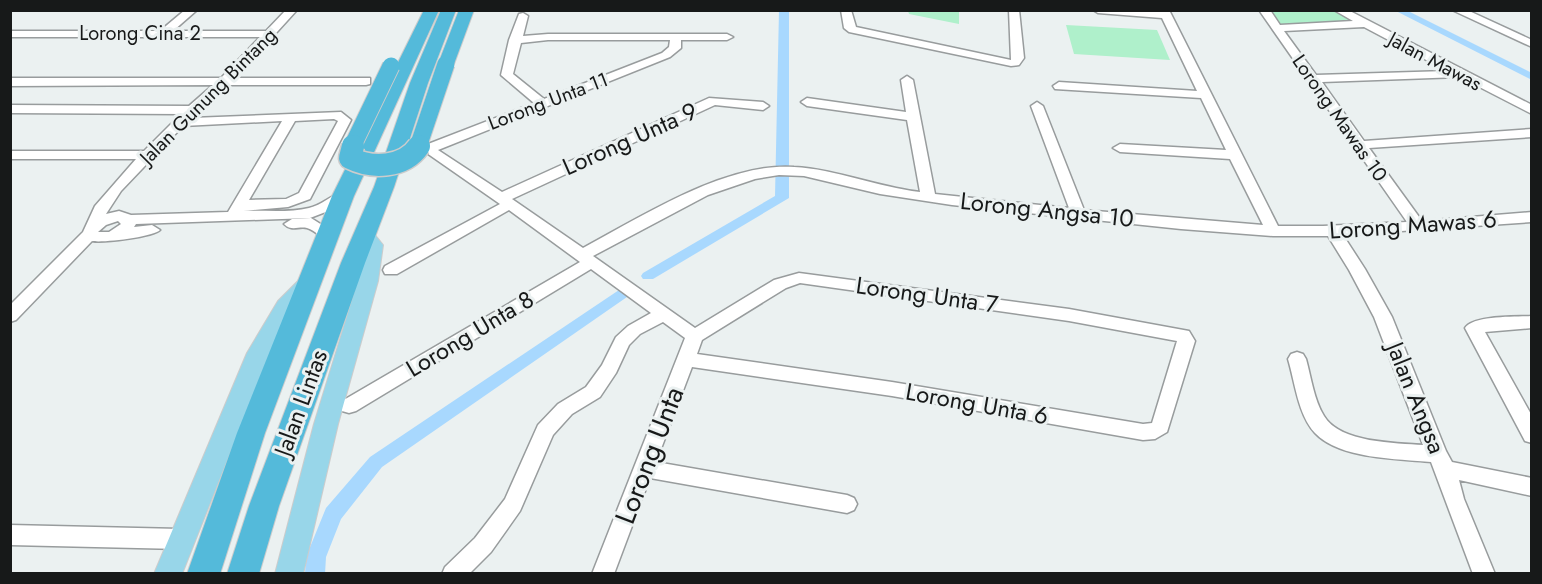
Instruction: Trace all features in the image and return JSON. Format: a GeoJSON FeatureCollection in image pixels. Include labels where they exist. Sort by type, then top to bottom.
{"type":"FeatureCollection","features":[{"type":"Feature","properties":{"kind":"highway"},"geometry":{"type":"LineString","coordinates":[[419,10],[351,149],[350,158],[357,162],[384,165],[399,161],[417,150],[467,10]]}},
{"type":"Feature","properties":{"kind":"highway","name":"Jalan Lintas"},"geometry":{"type":"LineString","coordinates":[[202,573],[255,423],[343,195],[432,10]]}},
{"type":"Feature","properties":{"kind":"highway","name":"Jalan Lintas"},"geometry":{"type":"LineString","coordinates":[[243,573],[264,506],[353,263],[384,188],[419,82],[449,10]]}},
{"type":"Feature","properties":{"kind":"main road","name":"Jalan Lintas"},"geometry":{"type":"LineString","coordinates":[[289,573],[323,434],[368,281],[373,245],[364,234]]}},
{"type":"Feature","properties":{"kind":"main road","name":"Jalan Lintas"},"geometry":{"type":"LineString","coordinates":[[168,573],[261,345],[286,306],[312,279]]}},
{"type":"Feature","properties":{"kind":"street"},"geometry":{"type":"LineString","coordinates":[[165,33],[192,10]]}},
{"type":"Feature","properties":{"kind":"street","name":"Jalan Gunung Bintang"},"geometry":{"type":"LineString","coordinates":[[60,267],[93,229],[100,209],[124,180],[179,122],[224,82],[292,10]]}},
{"type":"Feature","properties":{"kind":"street"},"geometry":{"type":"LineString","coordinates":[[846,10],[849,28],[853,30],[1015,63],[1018,58],[1014,10]]}},
{"type":"Feature","properties":{"kind":"street"},"geometry":{"type":"LineString","coordinates":[[1098,10],[1164,13],[1273,231]]}},
{"type":"Feature","properties":{"kind":"street","name":"Lorong Mawas 10"},"geometry":{"type":"LineString","coordinates":[[1264,10],[1416,224]]}},
{"type":"Feature","properties":{"kind":"street","name":"Jalan Mawas"},"geometry":{"type":"LineString","coordinates":[[1339,10],[1532,111]]}},
{"type":"Feature","properties":{"kind":"street"},"geometry":{"type":"LineString","coordinates":[[1457,10],[1532,44]]}},
{"type":"Feature","properties":{"kind":"street"},"geometry":{"type":"LineString","coordinates":[[523,16],[507,75],[542,103]]}},
{"type":"Feature","properties":{"kind":"street"},"geometry":{"type":"LineString","coordinates":[[1277,28],[1365,24]]}},
{"type":"Feature","properties":{"kind":"street","name":"Lorong Cina 2"},"geometry":{"type":"LineString","coordinates":[[10,34],[270,34]]}},
{"type":"Feature","properties":{"kind":"street"},"geometry":{"type":"LineString","coordinates":[[515,40],[548,37],[727,37]]}},
{"type":"Feature","properties":{"kind":"street","name":"Lorong Unta 11"},"geometry":{"type":"LineString","coordinates":[[428,149],[666,55],[675,48],[676,37]]}},
{"type":"Feature","properties":{"kind":"street"},"geometry":{"type":"LineString","coordinates":[[1314,79],[1460,74]]}},
{"type":"Feature","properties":{"kind":"street"},"geometry":{"type":"LineString","coordinates":[[907,80],[928,197]]}},
{"type":"Feature","properties":{"kind":"street"},"geometry":{"type":"LineString","coordinates":[[10,82],[366,81]]}},
{"type":"Feature","properties":{"kind":"street"},"geometry":{"type":"LineString","coordinates":[[1059,86],[1206,95]]}},
{"type":"Feature","properties":{"kind":"street","name":"Lorong Unta 9"},"geometry":{"type":"LineString","coordinates":[[391,270],[505,201],[713,101],[763,106]]}},
{"type":"Feature","properties":{"kind":"street"},"geometry":{"type":"LineString","coordinates":[[807,102],[912,117]]}},
{"type":"Feature","properties":{"kind":"street"},"geometry":{"type":"LineString","coordinates":[[1037,106],[1078,213]]}},
{"type":"Feature","properties":{"kind":"street"},"geometry":{"type":"LineString","coordinates":[[10,110],[192,110]]}},
{"type":"Feature","properties":{"kind":"street"},"geometry":{"type":"LineString","coordinates":[[179,122],[336,116],[345,120],[305,196],[288,203],[235,211],[128,219],[113,217],[93,229],[95,238],[136,231],[311,223],[328,235]]}},
{"type":"Feature","properties":{"kind":"street"},"geometry":{"type":"LineString","coordinates":[[235,211],[291,117]]}},
{"type":"Feature","properties":{"kind":"street"},"geometry":{"type":"LineString","coordinates":[[1361,145],[1532,133]]}},
{"type":"Feature","properties":{"kind":"street"},"geometry":{"type":"LineString","coordinates":[[400,136],[409,144],[428,149],[445,160],[695,336]]}},
{"type":"Feature","properties":{"kind":"street"},"geometry":{"type":"LineString","coordinates":[[1120,148],[1236,154]]}},
{"type":"Feature","properties":{"kind":"street"},"geometry":{"type":"LineString","coordinates":[[10,155],[148,155]]}},
{"type":"Feature","properties":{"kind":"street"},"geometry":{"type":"LineString","coordinates":[[384,188],[398,171],[410,163],[424,158],[445,160]]}},
{"type":"Feature","properties":{"kind":"street","name":"Lorong Angsa 10"},"geometry":{"type":"LineString","coordinates":[[587,258],[712,189],[750,176],[781,171],[803,172],[889,192],[928,197],[1162,223],[1294,231]]}},
{"type":"Feature","properties":{"kind":"street","name":"Jalan Gunung Bintang"},"geometry":{"type":"LineString","coordinates":[[124,180],[120,208],[128,219]]}},
{"type":"Feature","properties":{"kind":"street"},"geometry":{"type":"LineString","coordinates":[[235,211],[310,213],[331,205],[343,195]]}},
{"type":"Feature","properties":{"kind":"street","name":"Lorong Mawas 6"},"geometry":{"type":"LineString","coordinates":[[1294,231],[1332,231],[1532,217]]}},
{"type":"Feature","properties":{"kind":"street"},"geometry":{"type":"LineString","coordinates":[[10,316],[60,267],[126,228],[128,219]]}},
{"type":"Feature","properties":{"kind":"street","name":"Jalan Angsa"},"geometry":{"type":"LineString","coordinates":[[1332,231],[1357,269],[1383,317],[1484,573]]}},
{"type":"Feature","properties":{"kind":"street","name":"Lorong Unta 8"},"geometry":{"type":"LineString","coordinates":[[349,406],[587,258]]}},
{"type":"Feature","properties":{"kind":"street","name":"Lorong Unta 7"},"geometry":{"type":"LineString","coordinates":[[695,336],[780,284],[799,278],[1173,332]]}},
{"type":"Feature","properties":{"kind":"street"},"geometry":{"type":"LineString","coordinates":[[453,573],[483,545],[513,505],[545,431],[565,409],[593,392],[610,368],[622,342],[634,330],[664,314]]}},
{"type":"Feature","properties":{"kind":"street"},"geometry":{"type":"LineString","coordinates":[[1532,322],[1474,328],[1532,435]]}},
{"type":"Feature","properties":{"kind":"street","name":"Lorong Unta 6"},"geometry":{"type":"LineString","coordinates":[[686,359],[892,389],[1143,432],[1155,431],[1164,416],[1186,341],[1183,335],[1173,332]]}},
{"type":"Feature","properties":{"kind":"street","name":"Lorong Unta"},"geometry":{"type":"LineString","coordinates":[[603,573],[695,336]]}},
{"type":"Feature","properties":{"kind":"street"},"geometry":{"type":"LineString","coordinates":[[1297,358],[1314,413],[1321,427],[1332,436],[1363,446],[1442,462],[1532,487]]}},
{"type":"Feature","properties":{"kind":"street"},"geometry":{"type":"LineString","coordinates":[[645,469],[848,504]]}},
{"type":"Feature","properties":{"kind":"street"},"geometry":{"type":"LineString","coordinates":[[13,539],[180,539]]}},
{"type":"Feature","properties":{"kind":"green space"},"geometry":{"type":"Polygon","coordinates":[[[908,11],[959,11],[959,24],[909,14],[908,11]]]}},
{"type":"Feature","properties":{"kind":"green space"},"geometry":{"type":"Polygon","coordinates":[[[1272,11],[1333,11],[1354,21],[1281,25],[1272,11]]]}},
{"type":"Feature","properties":{"kind":"green space"},"geometry":{"type":"Polygon","coordinates":[[[1066,25],[1157,30],[1170,60],[1074,54],[1066,25]]]}},
{"type":"Feature","properties":{"kind":"waterway"},"geometry":{"type":"LineString","coordinates":[[648,276],[782,198],[784,10]]}},
{"type":"Feature","properties":{"kind":"waterway"},"geometry":{"type":"LineString","coordinates":[[1398,10],[1532,77]]}},
{"type":"Feature","properties":{"kind":"waterway"},"geometry":{"type":"LineString","coordinates":[[315,574],[316,557],[333,514],[376,462],[622,293]]}}]}
